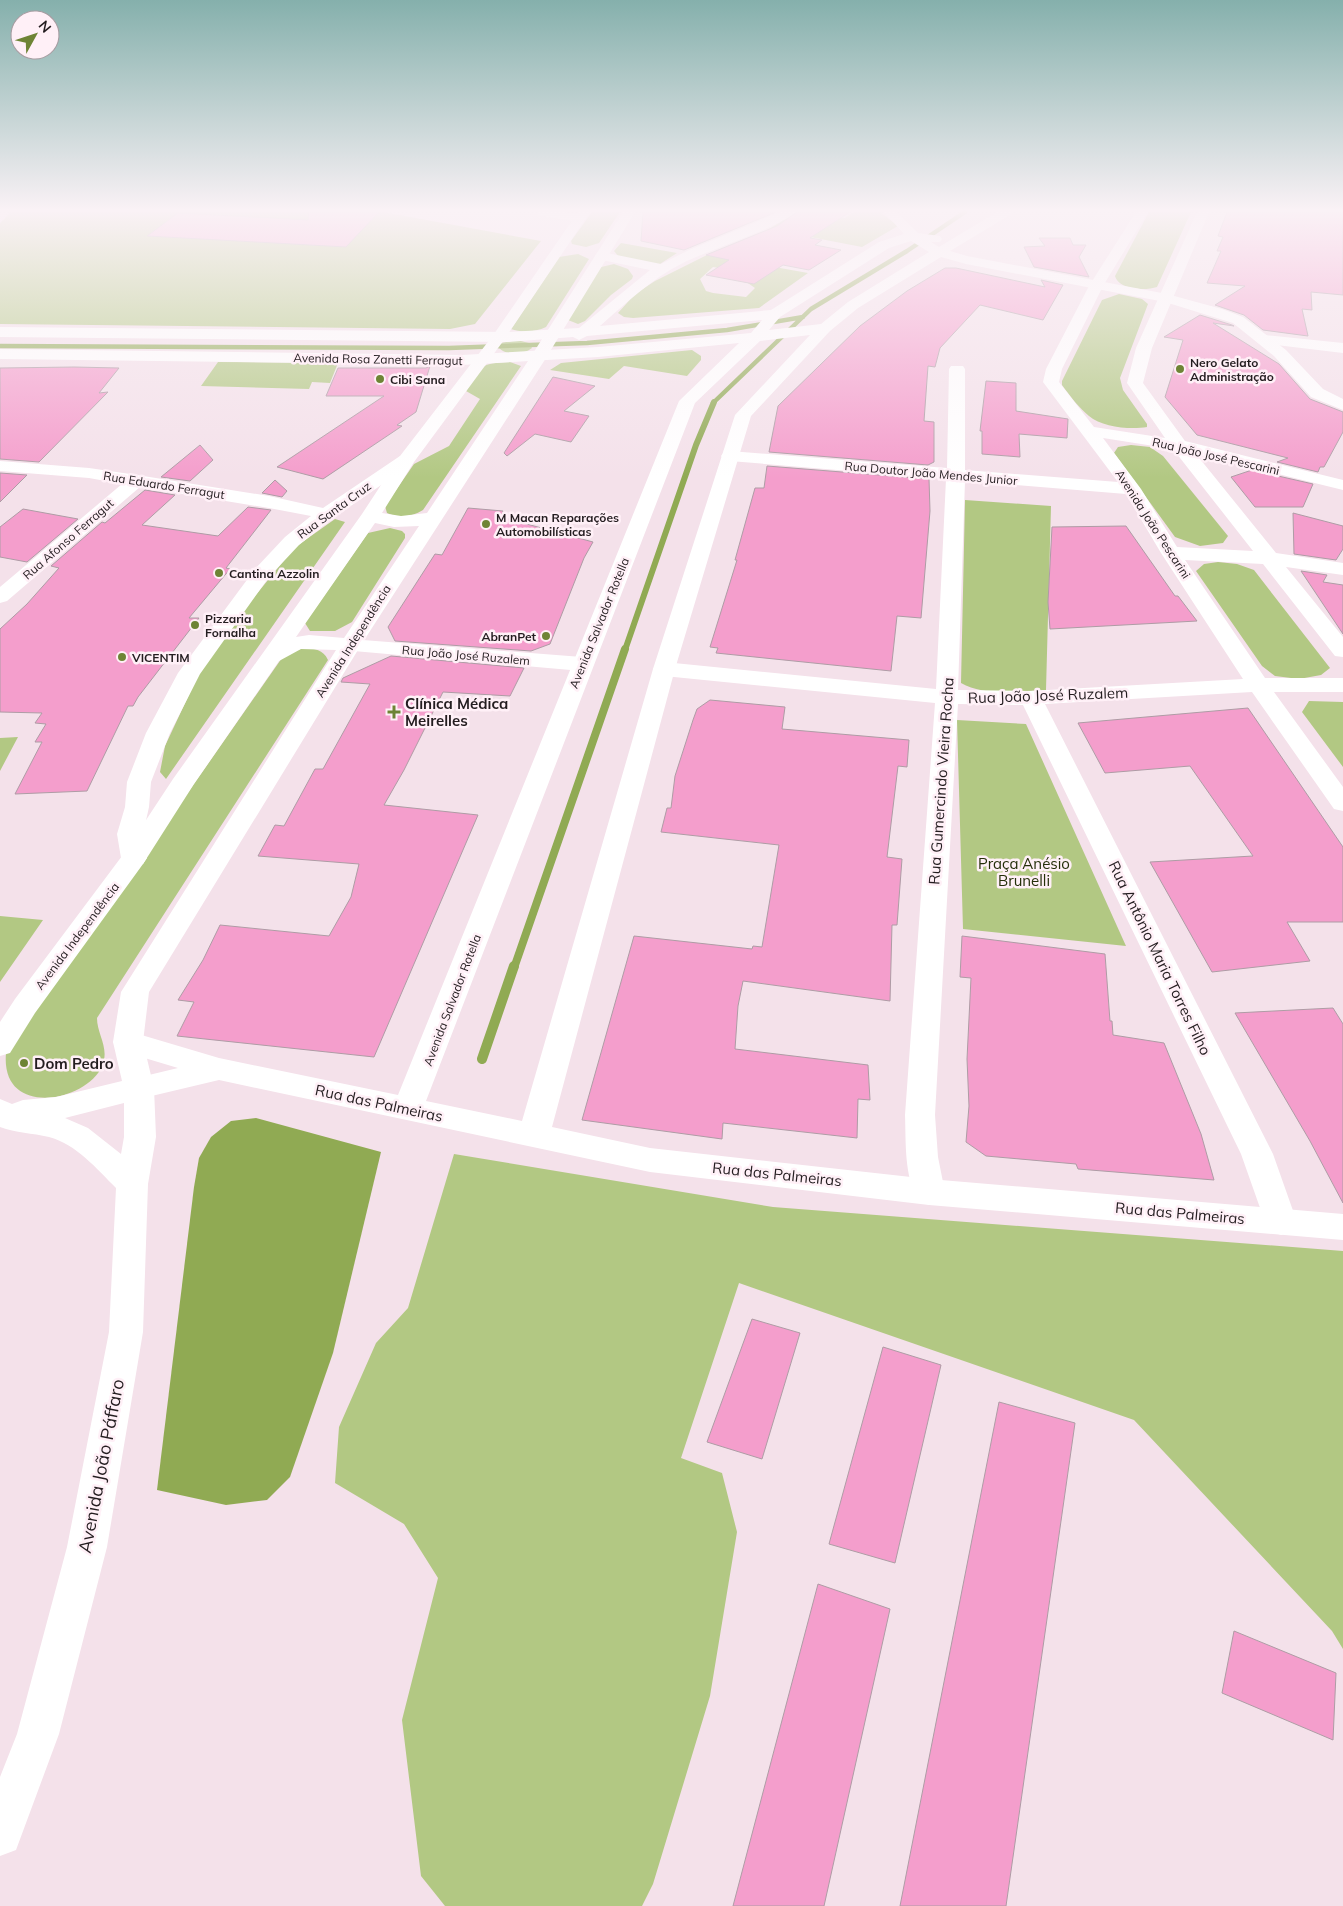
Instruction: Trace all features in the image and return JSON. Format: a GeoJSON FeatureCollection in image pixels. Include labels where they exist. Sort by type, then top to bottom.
{"type":"FeatureCollection","features":[{"type":"Feature","properties":{"kind":"street","name":"Avenida Independência"},"geometry":{"type":"LineString","coordinates":[[0,1045],[25,1006],[134,858],[182,784],[372,515],[406,460],[499,337],[533,301]]}},
{"type":"Feature","properties":{"kind":"street","name":"Avenida Independência"},"geometry":{"type":"LineString","coordinates":[[138,1088],[128,1042],[135,992],[431,518],[543,357],[555,330],[564,301]]}},
{"type":"Feature","properties":{"kind":"street"},"geometry":{"type":"LineString","coordinates":[[543,357],[561,351],[619,301]]}},
{"type":"Feature","properties":{"kind":"street","name":"Avenida Salvador Rotella"},"geometry":{"type":"LineString","coordinates":[[408,1109],[687,400],[755,337],[775,314],[796,301]]}},
{"type":"Feature","properties":{"kind":"street"},"geometry":{"type":"LineString","coordinates":[[534,1135],[664,669],[743,415],[825,328],[859,301]]}},
{"type":"Feature","properties":{"kind":"street","name":"Avenida João Pescarini"},"geometry":{"type":"LineString","coordinates":[[1088,301],[1054,369],[1051,382],[1132,489],[1171,553],[1258,685],[1343,804]]}},
{"type":"Feature","properties":{"kind":"street"},"geometry":{"type":"LineString","coordinates":[[1146,301],[1163,306],[1205,308],[1238,320],[1280,353],[1317,393],[1343,405]]}},
{"type":"Feature","properties":{"kind":"street"},"geometry":{"type":"LineString","coordinates":[[1165,301],[1144,348],[1135,383],[1179,445],[1267,558],[1343,651]]}},
{"type":"Feature","properties":{"kind":"street","name":"Avenida Rosa Zanetti Ferragut"},"geometry":{"type":"LineString","coordinates":[[0,332],[499,337],[555,330],[641,326],[775,314]]}},
{"type":"Feature","properties":{"kind":"street","name":"Avenida Rosa Zanetti Ferragut"},"geometry":{"type":"LineString","coordinates":[[0,354],[483,359],[543,357],[755,337],[825,328]]}},
{"type":"Feature","properties":{"kind":"street"},"geometry":{"type":"LineString","coordinates":[[1264,340],[1343,348]]}},
{"type":"Feature","properties":{"kind":"street"},"geometry":{"type":"LineString","coordinates":[[678,344],[721,349],[736,355]]}},
{"type":"Feature","properties":{"kind":"street","name":"Rua Gumercindo Vieira Rocha"},"geometry":{"type":"LineString","coordinates":[[929,1192],[922,1156],[920,1114],[947,697],[957,476],[957,369]]}},
{"type":"Feature","properties":{"kind":"street","name":"Rua João José Pescarini"},"geometry":{"type":"LineString","coordinates":[[1088,430],[1179,445],[1343,485]]}},
{"type":"Feature","properties":{"kind":"street","name":"Rua Doutor João Mendes Junior"},"geometry":{"type":"LineString","coordinates":[[730,456],[1132,489]]}},
{"type":"Feature","properties":{"kind":"street","name":"Rua Santa Cruz"},"geometry":{"type":"LineString","coordinates":[[134,858],[130,834],[138,807],[140,782],[158,733],[189,673],[262,573],[292,541],[326,514],[406,460]]}},
{"type":"Feature","properties":{"kind":"street","name":"Rua Eduardo Ferragut"},"geometry":{"type":"LineString","coordinates":[[0,466],[89,473],[137,480],[269,502],[326,514]]}},
{"type":"Feature","properties":{"kind":"street","name":"Rua Afonso Ferragut"},"geometry":{"type":"LineString","coordinates":[[0,597],[137,480]]}},
{"type":"Feature","properties":{"kind":"street"},"geometry":{"type":"LineString","coordinates":[[372,515],[378,518],[405,522],[431,518]]}},
{"type":"Feature","properties":{"kind":"street"},"geometry":{"type":"LineString","coordinates":[[1171,553],[1267,558],[1343,569]]}},
{"type":"Feature","properties":{"kind":"street","name":"Rua João José Ruzalem"},"geometry":{"type":"LineString","coordinates":[[272,658],[291,643],[309,642],[582,664]]}},
{"type":"Feature","properties":{"kind":"street","name":"Rua João José Ruzalem"},"geometry":{"type":"LineString","coordinates":[[664,669],[947,697],[1031,698],[1258,685],[1343,684]]}},
{"type":"Feature","properties":{"kind":"street","name":"Rua Antônio Maria Torres Filho"},"geometry":{"type":"LineString","coordinates":[[1031,698],[1257,1154],[1280,1222]]}},
{"type":"Feature","properties":{"kind":"street","name":"Rua das Palmeiras"},"geometry":{"type":"LineString","coordinates":[[128,1042],[219,1069],[650,1160],[929,1192],[1343,1227]]}},
{"type":"Feature","properties":{"kind":"street","name":"Rua das Palmeiras"},"geometry":{"type":"LineString","coordinates":[[0,1105],[18,1112],[56,1110],[219,1069]]}},
{"type":"Feature","properties":{"kind":"street","name":"Avenida João Páffaro"},"geometry":{"type":"LineString","coordinates":[[0,1834],[38,1734],[87,1547],[126,1332],[132,1184],[140,1137],[138,1088]]}},
{"type":"Feature","properties":{"kind":"street"},"geometry":{"type":"LineString","coordinates":[[0,1111],[7,1119],[55,1127],[90,1144],[132,1184]]}},
{"type":"Feature","properties":{"kind":"green space"},"geometry":{"type":"Polygon","coordinates":[[[0,301],[493,301],[475,324],[450,329],[0,324],[0,301]]]}},
{"type":"Feature","properties":{"kind":"green space"},"geometry":{"type":"Polygon","coordinates":[[[530,301],[562,301],[546,327],[529,331],[511,329],[530,301]]]}},
{"type":"Feature","properties":{"kind":"green space"},"geometry":{"type":"Polygon","coordinates":[[[579,301],[605,301],[585,321],[578,324],[568,320],[579,301]]]}},
{"type":"Feature","properties":{"kind":"green space"},"geometry":{"type":"Polygon","coordinates":[[[629,301],[769,301],[759,308],[633,318],[624,317],[618,313],[629,301]]]}},
{"type":"Feature","properties":{"kind":"green space"},"geometry":{"type":"Polygon","coordinates":[[[1102,301],[1144,301],[1148,304],[1120,378],[1123,390],[1147,424],[1147,427],[1116,427],[1095,420],[1078,406],[1062,385],[1062,381],[1102,301]]]}},
{"type":"Feature","properties":{"kind":"green space"},"geometry":{"type":"Polygon","coordinates":[[[517,340],[529,343],[532,348],[515,354],[502,351],[499,348],[501,343],[517,340]]]}},
{"type":"Feature","properties":{"kind":"green space"},"geometry":{"type":"Polygon","coordinates":[[[692,350],[701,356],[701,360],[687,376],[624,366],[609,379],[550,370],[561,363],[692,350]]]}},
{"type":"Feature","properties":{"kind":"green space"},"geometry":{"type":"Polygon","coordinates":[[[218,362],[338,363],[330,383],[312,382],[309,389],[201,386],[218,362]]]}},
{"type":"Feature","properties":{"kind":"green space"},"geometry":{"type":"Polygon","coordinates":[[[510,362],[521,366],[423,510],[405,516],[387,513],[385,506],[414,464],[449,446],[480,399],[466,391],[479,371],[492,363],[510,362]]]}},
{"type":"Feature","properties":{"kind":"green space"},"geometry":{"type":"Polygon","coordinates":[[[1131,445],[1150,447],[1163,456],[1228,536],[1223,543],[1200,546],[1175,537],[1114,453],[1118,447],[1131,445]]]}},
{"type":"Feature","properties":{"kind":"green space"},"geometry":{"type":"Polygon","coordinates":[[[965,500],[1051,506],[1046,690],[991,692],[961,683],[965,500]]]}},
{"type":"Feature","properties":{"kind":"green space"},"geometry":{"type":"Polygon","coordinates":[[[335,519],[345,522],[166,779],[160,772],[165,746],[201,669],[246,607],[294,548],[335,519]]]}},
{"type":"Feature","properties":{"kind":"green space"},"geometry":{"type":"Polygon","coordinates":[[[390,528],[402,531],[405,534],[405,538],[352,622],[335,631],[310,631],[305,623],[368,533],[390,528]]]}},
{"type":"Feature","properties":{"kind":"green space"},"geometry":{"type":"Polygon","coordinates":[[[1218,562],[1237,564],[1254,570],[1330,668],[1321,675],[1299,679],[1275,676],[1262,666],[1196,571],[1204,564],[1218,562]]]}},
{"type":"Feature","properties":{"kind":"green space"},"geometry":{"type":"Polygon","coordinates":[[[303,648],[315,649],[324,654],[328,660],[97,1018],[105,1053],[102,1066],[93,1078],[80,1088],[63,1095],[46,1098],[30,1096],[16,1088],[8,1074],[6,1053],[284,655],[303,648]]]}},
{"type":"Feature","properties":{"kind":"green space"},"geometry":{"type":"Polygon","coordinates":[[[1309,701],[1343,702],[1343,767],[1302,712],[1309,701]]]}},
{"type":"Feature","properties":{"kind":"green space","name":"Praça Anésio Brunelli"},"geometry":{"type":"Polygon","coordinates":[[[957,720],[1026,724],[1126,946],[963,929],[957,720]]]}},
{"type":"Feature","properties":{"kind":"green space"},"geometry":{"type":"Polygon","coordinates":[[[18,737],[0,771],[0,738],[18,737]]]}},
{"type":"Feature","properties":{"kind":"green space"},"geometry":{"type":"Polygon","coordinates":[[[0,916],[43,920],[0,982],[0,916]]]}},
{"type":"Feature","properties":{"kind":"green space"},"geometry":{"type":"Polygon","coordinates":[[[454,1154],[773,1207],[1343,1251],[1343,1649],[1332,1631],[1134,1420],[739,1283],[681,1458],[722,1473],[737,1532],[710,1696],[653,1884],[642,1906],[445,1906],[421,1876],[402,1720],[438,1578],[404,1524],[335,1483],[339,1427],[376,1343],[408,1308],[454,1154]]]}},
{"type":"Feature","properties":{"kind":"shaded area"},"geometry":{"type":"Polygon","coordinates":[[[256,1118],[381,1152],[333,1353],[290,1477],[267,1500],[226,1505],[157,1490],[199,1158],[211,1137],[231,1121],[256,1118]]]}},
{"type":"Feature","properties":{"kind":"building"},"geometry":{"type":"Polygon","coordinates":[[[894,301],[1054,301],[1043,320],[980,305],[940,348],[935,367],[928,366],[924,421],[934,422],[934,462],[928,465],[769,452],[778,406],[860,326],[894,301]]]}},
{"type":"Feature","properties":{"kind":"building"},"geometry":{"type":"Polygon","coordinates":[[[1221,301],[1311,301],[1312,310],[1302,309],[1308,336],[1263,330],[1244,315],[1215,305],[1221,301]]]}},
{"type":"Feature","properties":{"kind":"building"},"geometry":{"type":"Polygon","coordinates":[[[1200,315],[1234,326],[1213,323],[1279,364],[1310,399],[1343,412],[1343,432],[1324,467],[1320,467],[1318,472],[1277,462],[1288,458],[1197,435],[1165,397],[1183,340],[1164,337],[1200,315]]]}},
{"type":"Feature","properties":{"kind":"building"},"geometry":{"type":"Polygon","coordinates":[[[430,366],[416,412],[397,425],[402,426],[323,479],[277,467],[384,396],[326,396],[338,368],[426,368],[430,366]]]}},
{"type":"Feature","properties":{"kind":"building"},"geometry":{"type":"Polygon","coordinates":[[[0,368],[119,368],[99,393],[108,392],[39,462],[0,459],[0,368]]]}},
{"type":"Feature","properties":{"kind":"building"},"geometry":{"type":"Polygon","coordinates":[[[553,377],[595,386],[564,411],[589,416],[571,442],[535,434],[507,456],[504,453],[553,377]]]}},
{"type":"Feature","properties":{"kind":"building"},"geometry":{"type":"Polygon","coordinates":[[[986,381],[1016,383],[1016,411],[1068,419],[1067,438],[1019,434],[1020,457],[982,454],[982,431],[980,431],[986,381]]]}},
{"type":"Feature","properties":{"kind":"building"},"geometry":{"type":"Polygon","coordinates":[[[200,445],[213,460],[190,481],[161,477],[200,445]]]}},
{"type":"Feature","properties":{"kind":"building"},"geometry":{"type":"Polygon","coordinates":[[[767,466],[929,479],[930,511],[921,618],[897,616],[891,671],[716,653],[718,648],[710,647],[737,560],[735,560],[755,488],[764,488],[767,466]]]}},
{"type":"Feature","properties":{"kind":"building"},"geometry":{"type":"Polygon","coordinates":[[[1252,470],[1313,484],[1303,507],[1255,507],[1231,477],[1252,470]]]}},
{"type":"Feature","properties":{"kind":"building"},"geometry":{"type":"Polygon","coordinates":[[[0,473],[27,475],[0,502],[0,473]]]}},
{"type":"Feature","properties":{"kind":"building"},"geometry":{"type":"Polygon","coordinates":[[[275,480],[287,491],[282,497],[262,493],[275,480]]]}},
{"type":"Feature","properties":{"kind":"building"},"geometry":{"type":"Polygon","coordinates":[[[145,490],[175,495],[142,525],[218,536],[248,507],[271,510],[226,568],[230,569],[189,618],[199,618],[133,706],[128,706],[87,791],[15,794],[42,742],[35,742],[46,724],[35,723],[42,713],[0,712],[0,629],[27,604],[59,568],[51,566],[102,522],[105,523],[145,490]]]}},
{"type":"Feature","properties":{"kind":"building"},"geometry":{"type":"Polygon","coordinates":[[[468,508],[503,511],[501,517],[593,542],[584,558],[550,644],[531,651],[395,641],[388,627],[435,554],[442,555],[468,508]]]}},
{"type":"Feature","properties":{"kind":"building"},"geometry":{"type":"Polygon","coordinates":[[[23,509],[78,519],[27,562],[0,557],[0,527],[23,509]]]}},
{"type":"Feature","properties":{"kind":"building"},"geometry":{"type":"Polygon","coordinates":[[[1293,513],[1343,526],[1343,549],[1336,560],[1294,554],[1293,513]]]}},
{"type":"Feature","properties":{"kind":"building"},"geometry":{"type":"Polygon","coordinates":[[[1126,526],[1175,596],[1178,596],[1197,621],[1050,629],[1048,602],[1052,527],[1126,526]]]}},
{"type":"Feature","properties":{"kind":"building"},"geometry":{"type":"Polygon","coordinates":[[[1301,571],[1327,575],[1323,582],[1343,585],[1343,634],[1301,571]]]}},
{"type":"Feature","properties":{"kind":"building"},"geometry":{"type":"Polygon","coordinates":[[[391,656],[524,668],[510,696],[443,692],[404,770],[384,805],[478,815],[374,1057],[177,1036],[194,1002],[178,1000],[203,960],[220,925],[329,936],[351,897],[359,864],[258,856],[275,825],[284,826],[315,769],[323,769],[370,684],[341,682],[343,678],[391,656]]]}},
{"type":"Feature","properties":{"kind":"building"},"geometry":{"type":"Polygon","coordinates":[[[710,700],[785,707],[782,729],[909,740],[907,767],[898,766],[887,857],[902,859],[897,925],[892,925],[890,1001],[743,981],[738,1006],[735,1049],[868,1065],[870,1100],[858,1099],[857,1138],[723,1123],[722,1139],[582,1120],[634,936],[752,949],[753,946],[762,947],[779,845],[661,832],[667,808],[671,808],[675,776],[697,709],[710,700]]]}},
{"type":"Feature","properties":{"kind":"building"},"geometry":{"type":"Polygon","coordinates":[[[1248,708],[1343,847],[1343,922],[1287,922],[1310,961],[1212,972],[1150,862],[1253,856],[1190,766],[1105,773],[1078,723],[1248,708]]]}},
{"type":"Feature","properties":{"kind":"building"},"geometry":{"type":"Polygon","coordinates":[[[962,936],[1105,954],[1110,1021],[1112,1021],[1113,1035],[1164,1043],[1201,1134],[1214,1180],[1078,1169],[1076,1164],[986,1156],[966,1142],[969,1106],[967,1059],[971,978],[960,977],[962,936]]]}},
{"type":"Feature","properties":{"kind":"building"},"geometry":{"type":"Polygon","coordinates":[[[1333,1008],[1343,1024],[1343,1203],[1310,1141],[1235,1013],[1333,1008]]]}},
{"type":"Feature","properties":{"kind":"building"},"geometry":{"type":"Polygon","coordinates":[[[752,1319],[800,1333],[762,1459],[707,1442],[752,1319]]]}},
{"type":"Feature","properties":{"kind":"building"},"geometry":{"type":"Polygon","coordinates":[[[883,1347],[941,1365],[895,1563],[829,1544],[883,1347]]]}},
{"type":"Feature","properties":{"kind":"building"},"geometry":{"type":"Polygon","coordinates":[[[999,1402],[1075,1423],[1006,1906],[900,1906],[999,1402]]]}},
{"type":"Feature","properties":{"kind":"building"},"geometry":{"type":"Polygon","coordinates":[[[818,1584],[890,1609],[824,1906],[733,1906],[818,1584]]]}},
{"type":"Feature","properties":{"kind":"building"},"geometry":{"type":"Polygon","coordinates":[[[1234,1631],[1336,1673],[1333,1740],[1222,1693],[1234,1631]]]}},
{"type":"Feature","properties":{"kind":"waterway"},"geometry":{"type":"LineString","coordinates":[[803,317],[824,301]]}},
{"type":"Feature","properties":{"kind":"waterway"},"geometry":{"type":"LineString","coordinates":[[0,346],[449,348],[587,343],[727,330],[803,317]]}},
{"type":"Feature","properties":{"kind":"waterway"},"geometry":{"type":"LineString","coordinates":[[714,402],[803,317]]}},
{"type":"Feature","properties":{"kind":"waterway"},"geometry":{"type":"LineString","coordinates":[[625,650],[696,445],[714,402]]}},
{"type":"Feature","properties":{"kind":"waterway"},"geometry":{"type":"LineString","coordinates":[[514,968],[625,649]]}},
{"type":"Feature","properties":{"kind":"waterway"},"geometry":{"type":"LineString","coordinates":[[482,1059],[514,966]]}},
{"type":"Feature","properties":{"kind":"place","name":"Nero Gelato Administração"},"geometry":{"type":"Point","coordinates":[1180,369]}},
{"type":"Feature","properties":{"kind":"place","name":"Cibi Sana"},"geometry":{"type":"Point","coordinates":[380,379]}},
{"type":"Feature","properties":{"kind":"place","name":"M Macan Reparações Automobilísticas"},"geometry":{"type":"Point","coordinates":[486,524]}},
{"type":"Feature","properties":{"kind":"place","name":"Cantina Azzolin"},"geometry":{"type":"Point","coordinates":[219,573]}},
{"type":"Feature","properties":{"kind":"place","name":"Pizzaria Fornalha"},"geometry":{"type":"Point","coordinates":[195,625]}},
{"type":"Feature","properties":{"kind":"place","name":"AbranPet"},"geometry":{"type":"Point","coordinates":[546,636]}},
{"type":"Feature","properties":{"kind":"place","name":"VICENTIM"},"geometry":{"type":"Point","coordinates":[122,657]}},
{"type":"Feature","properties":{"kind":"place","name":"Clínica Médica Meirelles"},"geometry":{"type":"Point","coordinates":[394,712]}},
{"type":"Feature","properties":{"kind":"place","name":"Dom Pedro"},"geometry":{"type":"Point","coordinates":[24,1063]}}]}
